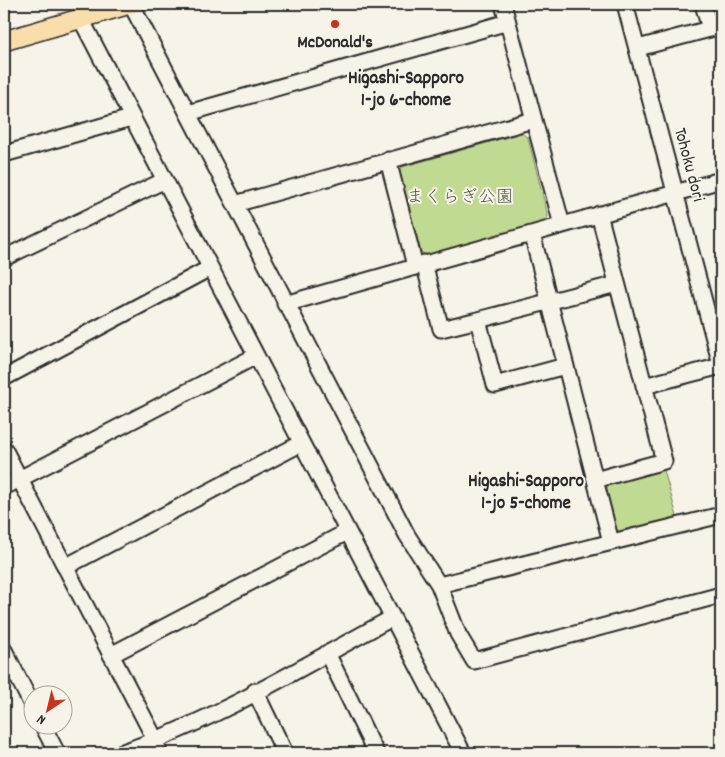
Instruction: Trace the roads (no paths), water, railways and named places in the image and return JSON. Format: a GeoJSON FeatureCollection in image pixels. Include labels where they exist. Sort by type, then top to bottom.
{"type":"FeatureCollection","features":[{"type":"Feature","properties":{"kind":"main road"},"geometry":{"type":"LineString","coordinates":[[4,41],[131,4]]}},
{"type":"Feature","properties":{"kind":"street"},"geometry":{"type":"LineString","coordinates":[[131,4],[285,304],[407,535],[439,585],[458,634],[474,661],[721,596]]}},
{"type":"Feature","properties":{"kind":"street"},"geometry":{"type":"LineString","coordinates":[[503,4],[562,225]]}},
{"type":"Feature","properties":{"kind":"street","name":"Tohoku dori"},"geometry":{"type":"LineString","coordinates":[[625,4],[721,366]]}},
{"type":"Feature","properties":{"kind":"street"},"geometry":{"type":"LineString","coordinates":[[638,48],[716,28],[703,4]]}},
{"type":"Feature","properties":{"kind":"street"},"geometry":{"type":"LineString","coordinates":[[81,19],[163,181],[462,753]]}},
{"type":"Feature","properties":{"kind":"street"},"geometry":{"type":"LineString","coordinates":[[188,113],[508,22]]}},
{"type":"Feature","properties":{"kind":"street"},"geometry":{"type":"LineString","coordinates":[[4,154],[131,118]]}},
{"type":"Feature","properties":{"kind":"street"},"geometry":{"type":"LineString","coordinates":[[235,204],[533,120]]}},
{"type":"Feature","properties":{"kind":"street"},"geometry":{"type":"LineString","coordinates":[[388,160],[441,329],[617,284]]}},
{"type":"Feature","properties":{"kind":"street"},"geometry":{"type":"LineString","coordinates":[[285,304],[420,264],[721,180]]}},
{"type":"Feature","properties":{"kind":"street"},"geometry":{"type":"LineString","coordinates":[[4,258],[163,181]]}},
{"type":"Feature","properties":{"kind":"street"},"geometry":{"type":"LineString","coordinates":[[595,480],[664,462],[599,214]]}},
{"type":"Feature","properties":{"kind":"street"},"geometry":{"type":"LineString","coordinates":[[532,234],[611,542]]}},
{"type":"Feature","properties":{"kind":"street"},"geometry":{"type":"LineString","coordinates":[[4,378],[210,268]]}},
{"type":"Feature","properties":{"kind":"street"},"geometry":{"type":"LineString","coordinates":[[478,320],[495,385],[565,366]]}},
{"type":"Feature","properties":{"kind":"street"},"geometry":{"type":"LineString","coordinates":[[4,487],[256,356]]}},
{"type":"Feature","properties":{"kind":"street"},"geometry":{"type":"LineString","coordinates":[[644,386],[721,366]]}},
{"type":"Feature","properties":{"kind":"street"},"geometry":{"type":"LineString","coordinates":[[66,567],[300,444]]}},
{"type":"Feature","properties":{"kind":"street"},"geometry":{"type":"LineString","coordinates":[[4,449],[158,747]]}},
{"type":"Feature","properties":{"kind":"street"},"geometry":{"type":"LineString","coordinates":[[439,585],[721,515]]}},
{"type":"Feature","properties":{"kind":"street"},"geometry":{"type":"LineString","coordinates":[[111,655],[347,532]]}},
{"type":"Feature","properties":{"kind":"street"},"geometry":{"type":"LineString","coordinates":[[120,753],[158,747],[256,691],[392,618]]}},
{"type":"Feature","properties":{"kind":"street"},"geometry":{"type":"LineString","coordinates":[[4,650],[22,685]]}},
{"type":"Feature","properties":{"kind":"street"},"geometry":{"type":"LineString","coordinates":[[327,653],[376,753]]}},
{"type":"Feature","properties":{"kind":"street"},"geometry":{"type":"LineString","coordinates":[[256,691],[285,753]]}},
{"type":"Feature","properties":{"kind":"street"},"geometry":{"type":"LineString","coordinates":[[47,734],[57,753]]}},
{"type":"Feature","properties":{"kind":"place","name":"McDonald's"},"geometry":{"type":"Point","coordinates":[335,24]}},
{"type":"Feature","properties":{"kind":"district","name":"Higashi-Sapporo 1-jo 6-chome"},"geometry":{"type":"Point","coordinates":[406,90]}},
{"type":"Feature","properties":{"kind":"district","name":"Higashi-Sapporo 1-jo 5-chome"},"geometry":{"type":"Point","coordinates":[526,493]}},
{"type":"Feature","properties":{"kind":"park label","name":"まくらぎ公園"},"geometry":{"type":"Point","coordinates":[460,198]}}]}
